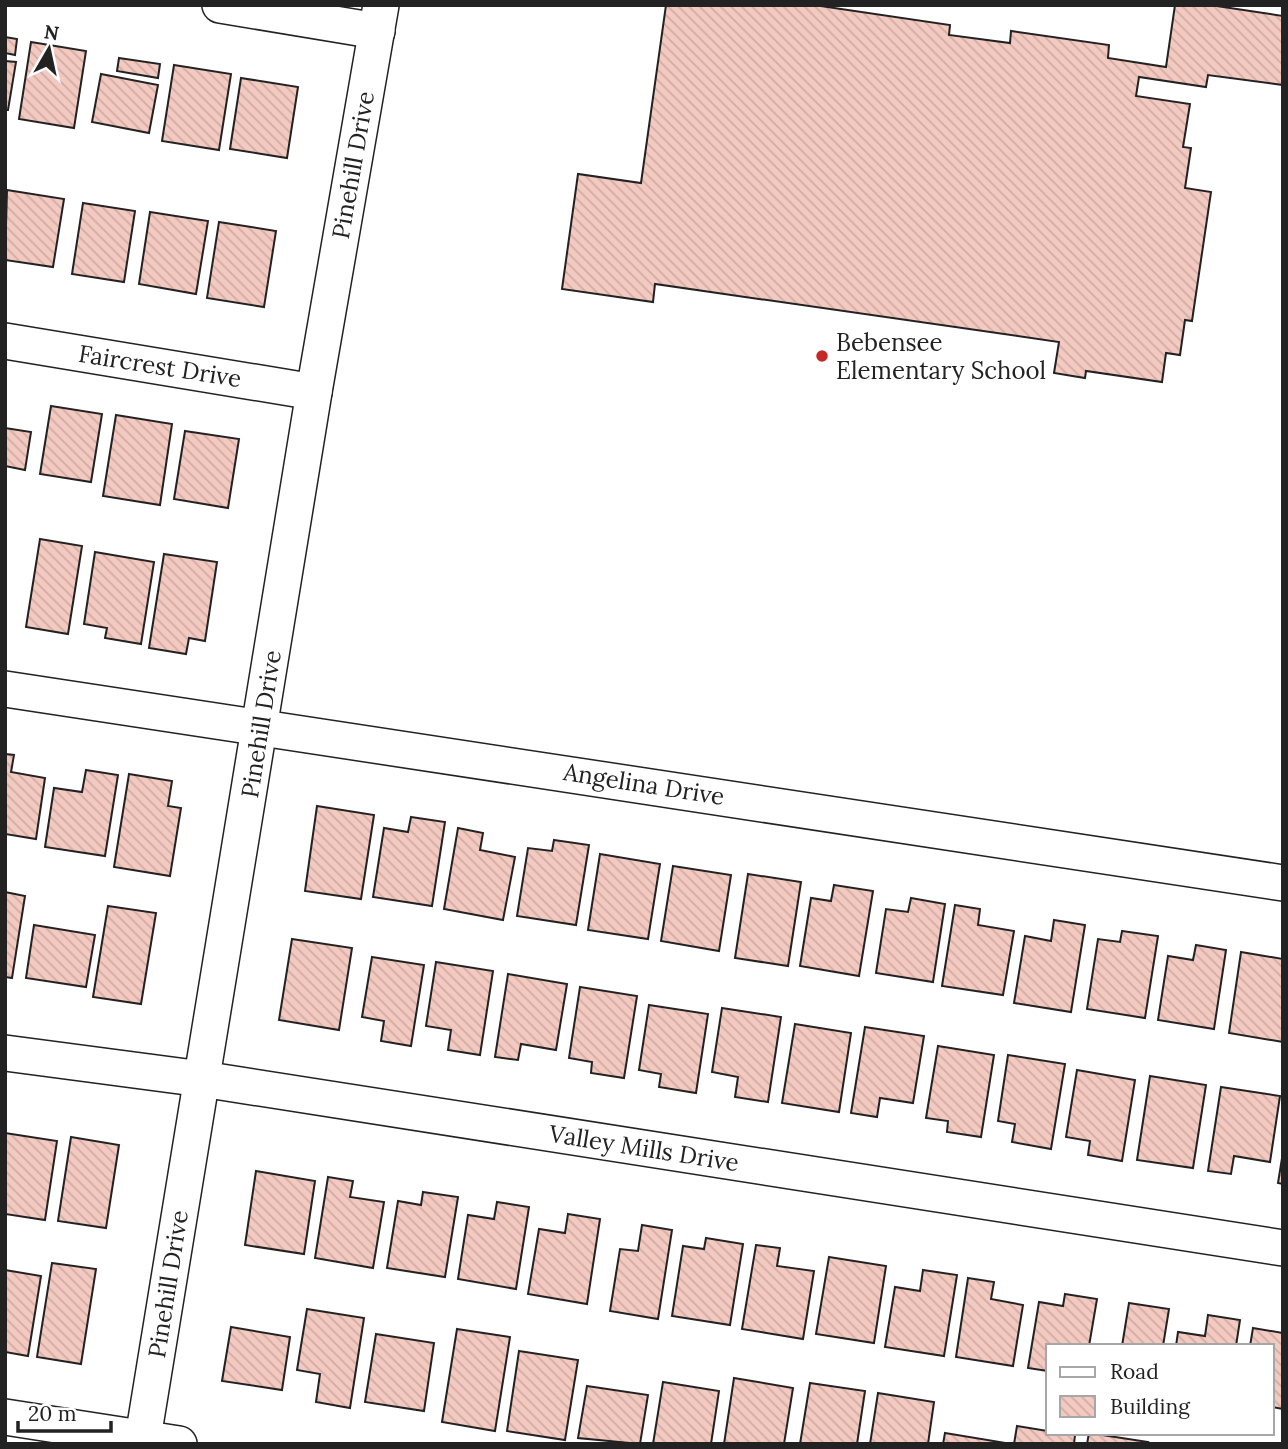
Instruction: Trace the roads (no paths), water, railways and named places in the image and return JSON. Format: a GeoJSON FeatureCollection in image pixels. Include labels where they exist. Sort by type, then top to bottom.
{"type":"FeatureCollection","features":[{"type":"Feature","properties":{"kind":"street"},"geometry":{"type":"LineString","coordinates":[[220,5],[379,18]]}},
{"type":"Feature","properties":{"kind":"street","name":"Pinehill Drive"},"geometry":{"type":"LineString","coordinates":[[143,1441],[314,392],[379,18]]}},
{"type":"Feature","properties":{"kind":"street","name":"Faircrest Drive"},"geometry":{"type":"LineString","coordinates":[[5,341],[314,392]]}},
{"type":"Feature","properties":{"kind":"street","name":"Angelina Drive"},"geometry":{"type":"LineString","coordinates":[[5,689],[1283,883]]}},
{"type":"Feature","properties":{"kind":"street","name":"Valley Mills Drive"},"geometry":{"type":"LineString","coordinates":[[5,1053],[202,1079],[1283,1248]]}},
{"type":"Feature","properties":{"kind":"street"},"geometry":{"type":"LineString","coordinates":[[5,1417],[143,1441],[179,1444]]}},
{"type":"Feature","properties":{"kind":"place","name":"Bebensee Elementary School"},"geometry":{"type":"Point","coordinates":[822,356]}}]}
